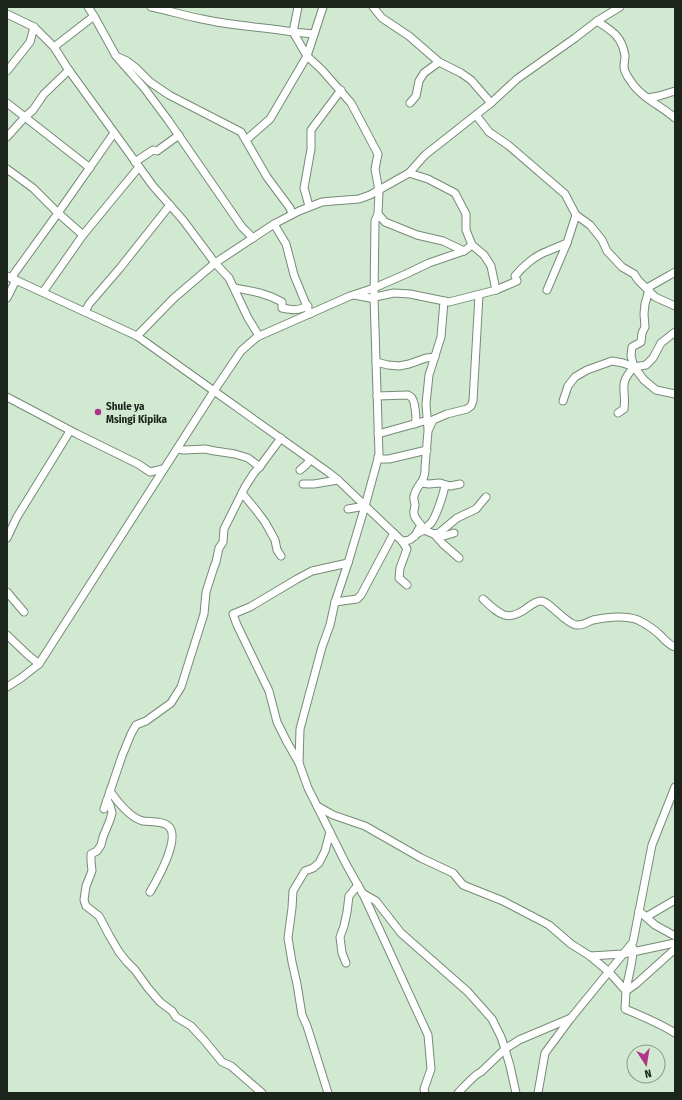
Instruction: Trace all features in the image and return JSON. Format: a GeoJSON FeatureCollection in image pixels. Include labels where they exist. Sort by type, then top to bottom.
{"type":"FeatureCollection","features":[{"type":"Feature","properties":{"kind":"street"},"geometry":{"type":"LineString","coordinates":[[88,7],[116,56],[145,89],[242,227],[253,238]]}},
{"type":"Feature","properties":{"kind":"street"},"geometry":{"type":"LineString","coordinates":[[151,7],[165,9],[202,19],[237,25],[314,34]]}},
{"type":"Feature","properties":{"kind":"street"},"geometry":{"type":"LineString","coordinates":[[298,7],[294,32],[307,56],[351,102],[378,154],[375,169],[380,190],[378,214],[375,221],[374,288],[378,457],[365,506],[335,602],[330,625],[322,647],[300,729],[300,763]]}},
{"type":"Feature","properties":{"kind":"street"},"geometry":{"type":"LineString","coordinates":[[246,140],[270,119],[307,56],[323,7]]}},
{"type":"Feature","properties":{"kind":"street"},"geometry":{"type":"LineString","coordinates":[[373,7],[382,18],[409,36],[439,62],[471,80],[491,103]]}},
{"type":"Feature","properties":{"kind":"street"},"geometry":{"type":"LineString","coordinates":[[137,336],[174,298],[215,263],[274,224],[309,206],[370,196],[409,173],[425,156],[491,103],[517,79],[620,7]]}},
{"type":"Feature","properties":{"kind":"street"},"geometry":{"type":"LineString","coordinates":[[7,14],[34,27],[54,46],[69,70],[153,186],[183,220],[215,263],[229,278],[248,318],[259,336]]}},
{"type":"Feature","properties":{"kind":"street"},"geometry":{"type":"LineString","coordinates":[[54,46],[94,16]]}},
{"type":"Feature","properties":{"kind":"street"},"geometry":{"type":"LineString","coordinates":[[597,22],[613,31],[618,38],[624,54],[624,68],[629,79],[639,91],[657,106],[675,118]]}},
{"type":"Feature","properties":{"kind":"street"},"geometry":{"type":"LineString","coordinates":[[7,71],[30,42],[34,27]]}},
{"type":"Feature","properties":{"kind":"street"},"geometry":{"type":"LineString","coordinates":[[116,56],[127,61],[150,82],[168,95],[241,132],[267,177],[290,208],[292,214]]}},
{"type":"Feature","properties":{"kind":"street"},"geometry":{"type":"LineString","coordinates":[[410,103],[416,96],[419,81],[424,73],[439,62]]}},
{"type":"Feature","properties":{"kind":"street"},"geometry":{"type":"LineString","coordinates":[[7,137],[33,110],[44,94],[69,70]]}},
{"type":"Feature","properties":{"kind":"street"},"geometry":{"type":"LineString","coordinates":[[309,206],[304,188],[311,149],[311,130],[341,90]]}},
{"type":"Feature","properties":{"kind":"street"},"geometry":{"type":"LineString","coordinates":[[648,98],[675,92]]}},
{"type":"Feature","properties":{"kind":"street"},"geometry":{"type":"LineString","coordinates":[[7,103],[90,168]]}},
{"type":"Feature","properties":{"kind":"street"},"geometry":{"type":"LineString","coordinates":[[476,115],[489,132],[508,144],[565,194],[576,215],[590,225],[602,240],[607,251],[622,267],[634,274],[655,297],[675,306]]}},
{"type":"Feature","properties":{"kind":"street"},"geometry":{"type":"LineString","coordinates":[[7,298],[11,278],[58,214],[114,133]]}},
{"type":"Feature","properties":{"kind":"street"},"geometry":{"type":"LineString","coordinates":[[42,292],[137,164],[153,150],[158,151],[179,136]]}},
{"type":"Feature","properties":{"kind":"street"},"geometry":{"type":"LineString","coordinates":[[7,169],[33,188],[58,214],[83,236]]}},
{"type":"Feature","properties":{"kind":"street"},"geometry":{"type":"LineString","coordinates":[[409,173],[455,193],[466,214],[466,230],[472,245],[484,255],[491,266],[496,290]]}},
{"type":"Feature","properties":{"kind":"street"},"geometry":{"type":"LineString","coordinates":[[85,312],[89,304],[170,205]]}},
{"type":"Feature","properties":{"kind":"street"},"geometry":{"type":"LineString","coordinates":[[378,214],[385,222],[417,235],[444,241],[464,251]]}},
{"type":"Feature","properties":{"kind":"street"},"geometry":{"type":"LineString","coordinates":[[547,290],[576,215]]}},
{"type":"Feature","properties":{"kind":"street"},"geometry":{"type":"LineString","coordinates":[[274,224],[286,244],[294,275],[310,314]]}},
{"type":"Feature","properties":{"kind":"street"},"geometry":{"type":"LineString","coordinates":[[350,296],[356,295],[370,298],[394,293],[410,294],[449,302],[479,295],[517,281],[515,276],[528,263],[547,251],[558,248],[566,243]]}},
{"type":"Feature","properties":{"kind":"street"},"geometry":{"type":"LineString","coordinates":[[7,688],[39,664],[163,469],[241,351],[259,336],[276,328],[350,296],[374,288],[429,263],[464,251],[472,245]]}},
{"type":"Feature","properties":{"kind":"street"},"geometry":{"type":"LineString","coordinates":[[675,272],[648,289],[645,304],[645,327],[642,333],[641,342],[632,347],[631,356],[634,367],[644,380],[656,390],[675,394]]}},
{"type":"Feature","properties":{"kind":"street"},"geometry":{"type":"LineString","coordinates":[[11,278],[137,336],[338,480],[402,541],[406,549],[400,568],[399,578],[407,585]]}},
{"type":"Feature","properties":{"kind":"street"},"geometry":{"type":"LineString","coordinates":[[235,288],[270,295],[282,302],[282,308],[300,310],[308,306]]}},
{"type":"Feature","properties":{"kind":"street"},"geometry":{"type":"LineString","coordinates":[[428,431],[433,420],[447,414],[467,409],[473,402],[479,295]]}},
{"type":"Feature","properties":{"kind":"street"},"geometry":{"type":"LineString","coordinates":[[444,301],[441,337],[429,375],[426,404],[428,431],[425,472],[424,478],[414,494],[414,517],[422,527],[434,534],[459,558]]}},
{"type":"Feature","properties":{"kind":"street"},"geometry":{"type":"LineString","coordinates":[[563,401],[568,386],[575,377],[587,370],[612,361],[634,367],[646,365],[653,358],[661,343],[675,332]]}},
{"type":"Feature","properties":{"kind":"street"},"geometry":{"type":"LineString","coordinates":[[376,362],[398,366],[435,357]]}},
{"type":"Feature","properties":{"kind":"street"},"geometry":{"type":"LineString","coordinates":[[618,413],[624,409],[625,403],[623,387],[626,375],[634,367]]}},
{"type":"Feature","properties":{"kind":"street"},"geometry":{"type":"LineString","coordinates":[[377,396],[408,395],[412,397],[416,414],[415,424]]}},
{"type":"Feature","properties":{"kind":"street"},"geometry":{"type":"LineString","coordinates":[[7,397],[70,431],[138,464],[150,472],[163,469]]}},
{"type":"Feature","properties":{"kind":"street"},"geometry":{"type":"LineString","coordinates":[[378,434],[428,420]]}},
{"type":"Feature","properties":{"kind":"street"},"geometry":{"type":"LineString","coordinates":[[7,538],[17,517],[70,431]]}},
{"type":"Feature","properties":{"kind":"street"},"geometry":{"type":"LineString","coordinates":[[104,809],[122,756],[136,724],[146,721],[171,703],[181,687],[204,614],[206,592],[222,542],[224,529],[242,493],[254,474],[281,438]]}},
{"type":"Feature","properties":{"kind":"street"},"geometry":{"type":"LineString","coordinates":[[177,449],[205,449],[215,452],[235,454],[248,458],[260,467]]}},
{"type":"Feature","properties":{"kind":"street"},"geometry":{"type":"LineString","coordinates":[[378,457],[382,460],[389,459],[427,450]]}},
{"type":"Feature","properties":{"kind":"street"},"geometry":{"type":"LineString","coordinates":[[300,470],[310,459]]}},
{"type":"Feature","properties":{"kind":"street"},"geometry":{"type":"LineString","coordinates":[[425,467],[429,478],[434,479],[436,483]]}},
{"type":"Feature","properties":{"kind":"street"},"geometry":{"type":"LineString","coordinates":[[303,484],[314,484],[338,480]]}},
{"type":"Feature","properties":{"kind":"street"},"geometry":{"type":"LineString","coordinates":[[421,483],[440,483],[450,486],[460,484]]}},
{"type":"Feature","properties":{"kind":"street"},"geometry":{"type":"LineString","coordinates":[[402,541],[408,541],[415,536],[422,527],[432,522],[444,493],[445,485]]}},
{"type":"Feature","properties":{"kind":"street"},"geometry":{"type":"LineString","coordinates":[[242,493],[265,522],[275,540],[281,556]]}},
{"type":"Feature","properties":{"kind":"street"},"geometry":{"type":"LineString","coordinates":[[434,534],[439,533],[457,518],[476,509],[486,497]]}},
{"type":"Feature","properties":{"kind":"street"},"geometry":{"type":"LineString","coordinates":[[348,509],[365,506]]}},
{"type":"Feature","properties":{"kind":"street"},"geometry":{"type":"LineString","coordinates":[[335,602],[357,599],[361,595],[394,533]]}},
{"type":"Feature","properties":{"kind":"street"},"geometry":{"type":"LineString","coordinates":[[434,534],[444,536],[454,533]]}},
{"type":"Feature","properties":{"kind":"street"},"geometry":{"type":"LineString","coordinates":[[348,563],[312,571],[233,614],[236,625],[269,691],[277,722],[300,763],[309,789],[362,892],[428,1035],[431,1069],[424,1089],[425,1093]]}},
{"type":"Feature","properties":{"kind":"street"},"geometry":{"type":"LineString","coordinates":[[7,592],[24,612]]}},
{"type":"Feature","properties":{"kind":"street"},"geometry":{"type":"LineString","coordinates":[[483,600],[500,614],[506,616],[522,612],[540,601],[544,601],[574,625],[583,625],[591,621],[605,618],[622,617],[638,620],[652,628],[669,645],[675,647]]}},
{"type":"Feature","properties":{"kind":"street"},"geometry":{"type":"LineString","coordinates":[[7,635],[14,644],[39,664]]}},
{"type":"Feature","properties":{"kind":"street"},"geometry":{"type":"LineString","coordinates":[[675,787],[652,845],[632,942],[632,964],[626,991],[625,1009],[644,1016],[675,1033]]}},
{"type":"Feature","properties":{"kind":"street"},"geometry":{"type":"LineString","coordinates":[[110,791],[130,814],[142,821],[166,824],[171,829],[173,835],[171,847],[150,892]]}},
{"type":"Feature","properties":{"kind":"street"},"geometry":{"type":"LineString","coordinates":[[107,800],[112,813],[101,844],[96,851],[91,854],[92,871],[86,886],[84,900],[86,906],[99,916],[119,952],[160,1002],[172,1011],[176,1017],[191,1026],[222,1062],[231,1066],[262,1093]]}},
{"type":"Feature","properties":{"kind":"street"},"geometry":{"type":"LineString","coordinates":[[317,806],[333,815],[365,826],[421,858],[453,873],[463,885],[503,901],[549,925],[571,944],[590,956],[609,972],[626,991]]}},
{"type":"Feature","properties":{"kind":"street"},"geometry":{"type":"LineString","coordinates":[[328,1093],[307,1026],[302,1015],[288,938],[293,891],[305,871],[313,868],[318,863],[325,851],[330,832]]}},
{"type":"Feature","properties":{"kind":"street"},"geometry":{"type":"LineString","coordinates":[[346,963],[342,953],[340,937],[344,926],[349,896],[358,885]]}},
{"type":"Feature","properties":{"kind":"street"},"geometry":{"type":"LineString","coordinates":[[362,892],[376,901],[401,933],[468,992],[492,1019],[505,1049],[516,1093]]}},
{"type":"Feature","properties":{"kind":"street"},"geometry":{"type":"LineString","coordinates":[[646,916],[675,900]]}},
{"type":"Feature","properties":{"kind":"street"},"geometry":{"type":"LineString","coordinates":[[639,911],[656,925],[675,936]]}},
{"type":"Feature","properties":{"kind":"street"},"geometry":{"type":"LineString","coordinates":[[538,1093],[545,1053],[632,942]]}},
{"type":"Feature","properties":{"kind":"street"},"geometry":{"type":"LineString","coordinates":[[590,956],[623,954],[675,944]]}},
{"type":"Feature","properties":{"kind":"street"},"geometry":{"type":"LineString","coordinates":[[626,991],[675,949]]}},
{"type":"Feature","properties":{"kind":"street"},"geometry":{"type":"LineString","coordinates":[[459,1093],[476,1074],[481,1072],[505,1049],[519,1040],[571,1018]]}},
{"type":"Feature","properties":{"kind":"place","name":"Shule ya Msingi Kipika"},"geometry":{"type":"Point","coordinates":[98,412]}}]}
